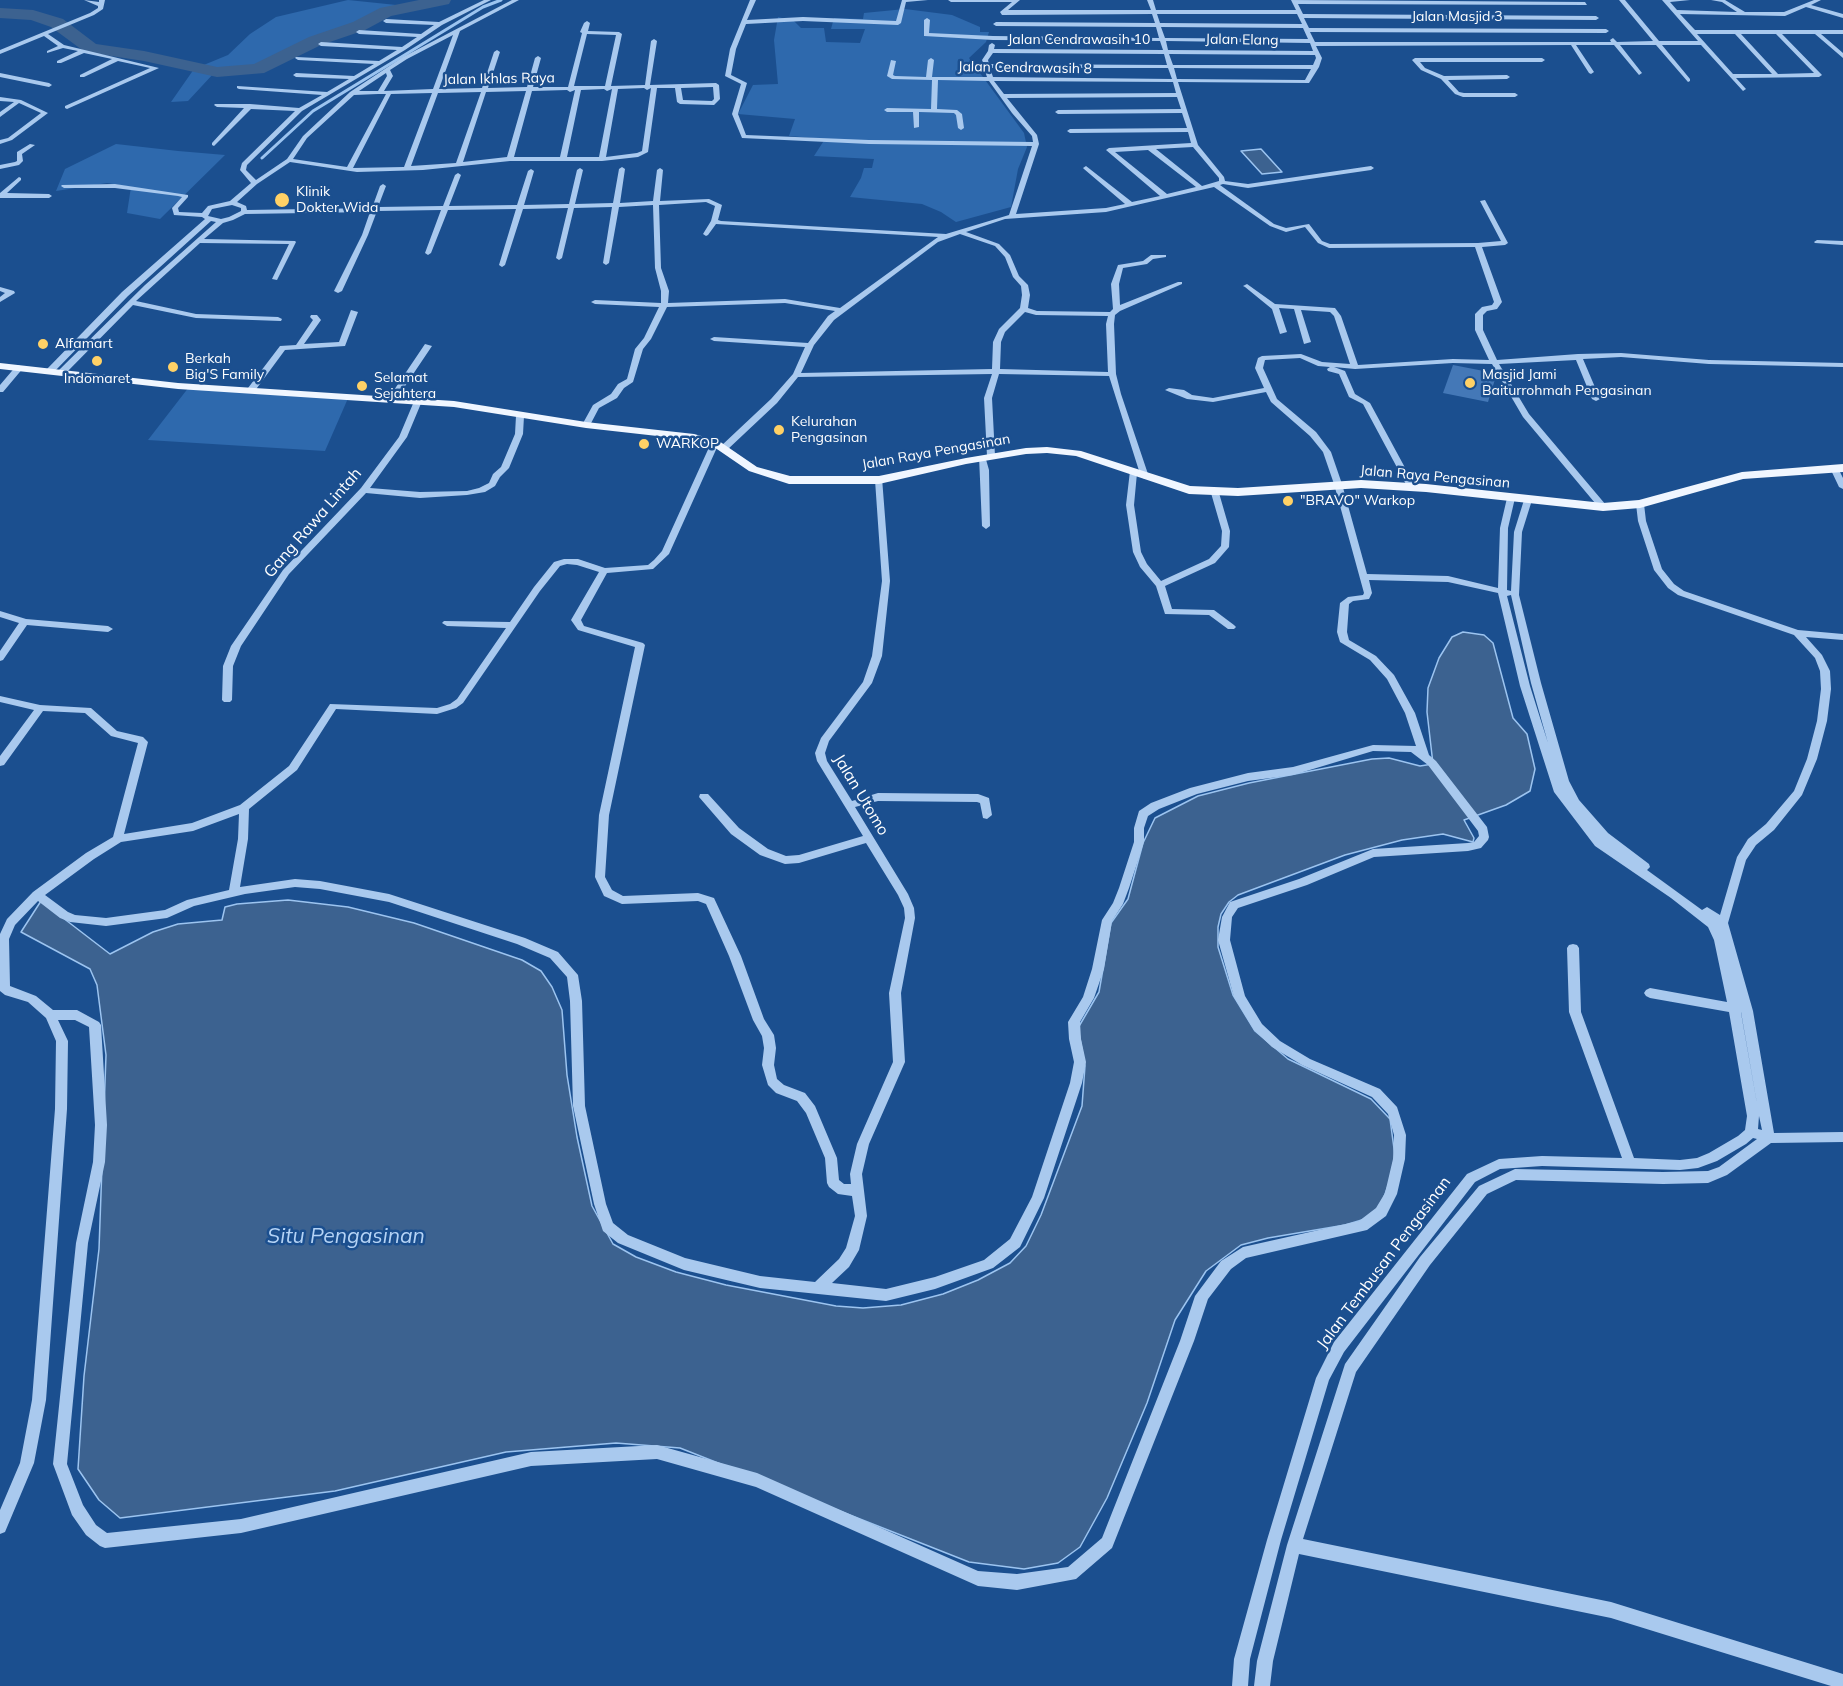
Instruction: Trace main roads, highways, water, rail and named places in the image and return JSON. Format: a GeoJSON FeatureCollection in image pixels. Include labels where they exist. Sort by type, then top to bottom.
{"type":"FeatureCollection","features":[{"type":"Feature","properties":{"kind":"main road","name":"Jalan Raya Pengasinan"},"geometry":{"type":"LineString","coordinates":[[0,366],[177,386],[418,401],[586,425],[694,437],[719,446],[753,469],[780,478],[879,480],[986,457],[1026,451],[1065,451],[1183,489],[1215,493],[1338,484],[1412,488],[1603,507],[1640,504],[1742,476],[1839,468]]}},
{"type":"Feature","properties":{"kind":"water"},"geometry":{"type":"Polygon","coordinates":[[[1261,149],[1282,172],[1262,174],[1241,151],[1261,149]]]}},
{"type":"Feature","properties":{"kind":"water","name":"Situ Pengasinan"},"geometry":{"type":"Polygon","coordinates":[[[1463,632],[1484,635],[1493,643],[1513,718],[1527,734],[1535,769],[1530,791],[1506,805],[1464,820],[1474,838],[1473,842],[1443,834],[1402,840],[1345,855],[1238,895],[1229,902],[1221,914],[1218,927],[1218,947],[1233,995],[1255,1031],[1288,1059],[1371,1099],[1390,1119],[1395,1156],[1380,1208],[1365,1219],[1345,1225],[1241,1245],[1206,1271],[1175,1320],[1147,1403],[1107,1498],[1080,1547],[1058,1563],[1024,1569],[969,1562],[680,1448],[616,1443],[506,1452],[335,1491],[120,1518],[99,1500],[78,1469],[84,1376],[99,1249],[106,1055],[97,985],[90,969],[21,932],[41,901],[110,954],[153,932],[178,924],[222,920],[225,907],[288,900],[348,907],[414,923],[522,960],[541,971],[552,987],[562,1010],[567,1075],[592,1206],[613,1244],[636,1257],[676,1272],[726,1285],[836,1306],[863,1308],[901,1305],[943,1294],[978,1280],[1010,1263],[1026,1246],[1041,1215],[1082,1106],[1085,1066],[1078,1028],[1099,992],[1111,923],[1128,899],[1143,843],[1155,818],[1198,796],[1249,783],[1372,759],[1389,758],[1420,766],[1433,764],[1427,712],[1428,688],[1439,658],[1452,637],[1463,632]]]}},
{"type":"Feature","properties":{"kind":"waterway"},"geometry":{"type":"LineString","coordinates":[[0,13],[33,15],[57,23],[91,48],[144,56],[217,72],[258,69],[315,41],[359,26],[386,12],[443,0]]}},
{"type":"Feature","properties":{"kind":"waterway"},"geometry":{"type":"LineString","coordinates":[[262,158],[313,111],[483,7],[501,0]]}},
{"type":"Feature","properties":{"kind":"place","name":"Klinik Dokter Wida"},"geometry":{"type":"Point","coordinates":[282,200]}},
{"type":"Feature","properties":{"kind":"place","name":"Alfamart"},"geometry":{"type":"Point","coordinates":[43,344]}},
{"type":"Feature","properties":{"kind":"place","name":"Indomaret"},"geometry":{"type":"Point","coordinates":[97,361]}},
{"type":"Feature","properties":{"kind":"place","name":"Berkah Big'S Family"},"geometry":{"type":"Point","coordinates":[173,367]}},
{"type":"Feature","properties":{"kind":"place","name":"Masjid Jami Baiturrohmah Pengasinan"},"geometry":{"type":"Point","coordinates":[1470,383]}},
{"type":"Feature","properties":{"kind":"place","name":"Selamat Sejahtera"},"geometry":{"type":"Point","coordinates":[362,386]}},
{"type":"Feature","properties":{"kind":"place","name":"Kelurahan Pengasinan"},"geometry":{"type":"Point","coordinates":[779,430]}},
{"type":"Feature","properties":{"kind":"place","name":"WARKOP"},"geometry":{"type":"Point","coordinates":[644,444]}},
{"type":"Feature","properties":{"kind":"place","name":"\"BRAVO\" Warkop"},"geometry":{"type":"Point","coordinates":[1288,501]}}]}
